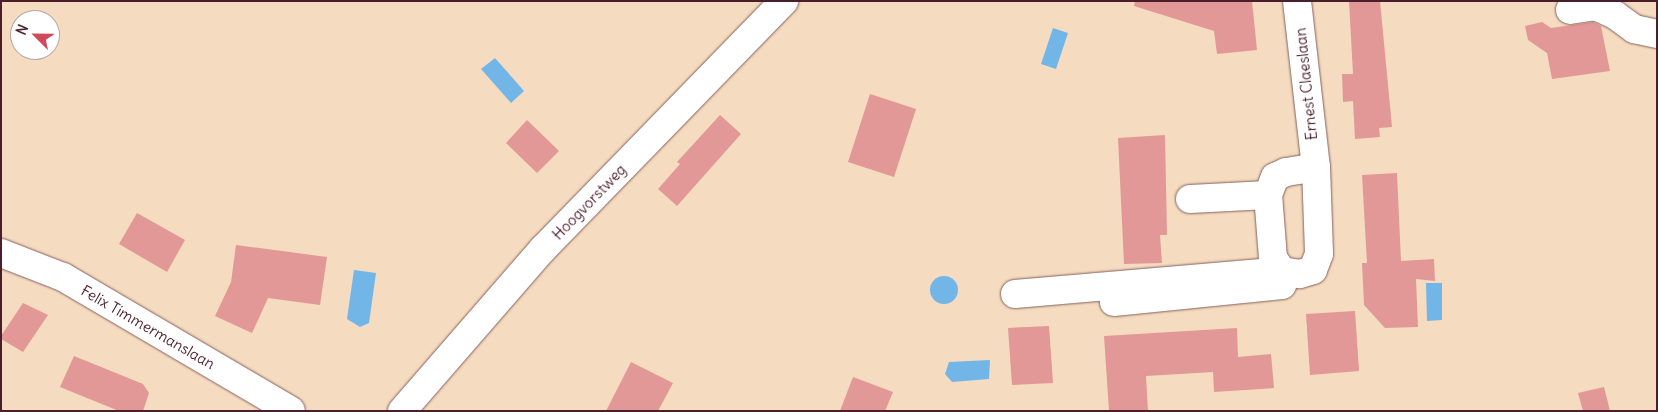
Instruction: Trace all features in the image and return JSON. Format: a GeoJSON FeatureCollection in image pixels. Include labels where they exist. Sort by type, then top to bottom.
{"type":"FeatureCollection","features":[{"type":"Feature","properties":{"kind":"street","name":"Hoogvorstweg"},"geometry":{"type":"LineString","coordinates":[[402,411],[459,341],[543,249],[784,1]]}},
{"type":"Feature","properties":{"kind":"street","name":"Ernest Claeslaan"},"geometry":{"type":"LineString","coordinates":[[1282,271],[1300,274],[1313,270],[1319,254],[1316,167],[1297,1]]}},
{"type":"Feature","properties":{"kind":"street"},"geometry":{"type":"LineString","coordinates":[[1570,10],[1595,6],[1615,15],[1634,29],[1657,34]]}},
{"type":"Feature","properties":{"kind":"street"},"geometry":{"type":"LineString","coordinates":[[1114,302],[1282,285],[1282,271],[1273,258],[1268,195],[1275,177],[1286,172],[1316,167]]}},
{"type":"Feature","properties":{"kind":"street"},"geometry":{"type":"LineString","coordinates":[[1190,199],[1268,195]]}},
{"type":"Feature","properties":{"kind":"street","name":"Felix Timmermanslaan"},"geometry":{"type":"LineString","coordinates":[[1,253],[62,277],[291,411]]}},
{"type":"Feature","properties":{"kind":"street"},"geometry":{"type":"LineString","coordinates":[[1015,294],[1282,271]]}},
{"type":"Feature","properties":{"kind":"water"},"geometry":{"type":"Polygon","coordinates":[[[1053,28],[1068,33],[1056,69],[1041,64],[1053,28]]]}},
{"type":"Feature","properties":{"kind":"water"},"geometry":{"type":"Polygon","coordinates":[[[495,58],[524,91],[511,103],[481,69],[495,58]]]}},
{"type":"Feature","properties":{"kind":"water"},"geometry":{"type":"Polygon","coordinates":[[[354,270],[376,273],[369,323],[360,327],[347,319],[354,270]]]}},
{"type":"Feature","properties":{"kind":"water"},"geometry":{"type":"Polygon","coordinates":[[[944,276],[954,280],[958,290],[954,300],[944,304],[934,300],[930,290],[934,280],[944,276]]]}},
{"type":"Feature","properties":{"kind":"water"},"geometry":{"type":"Polygon","coordinates":[[[1426,283],[1442,283],[1442,320],[1427,321],[1426,283]]]}},
{"type":"Feature","properties":{"kind":"water"},"geometry":{"type":"Polygon","coordinates":[[[990,360],[989,379],[952,382],[945,374],[949,362],[990,360]]]}},
{"type":"Feature","properties":{"kind":"building"},"geometry":{"type":"Polygon","coordinates":[[[1135,1],[1252,1],[1257,50],[1217,54],[1214,31],[1134,6],[1135,1]]]}},
{"type":"Feature","properties":{"kind":"building"},"geometry":{"type":"Polygon","coordinates":[[[1349,1],[1380,1],[1392,127],[1379,128],[1380,137],[1355,139],[1353,101],[1343,102],[1342,74],[1353,74],[1349,1]]]}},
{"type":"Feature","properties":{"kind":"building"},"geometry":{"type":"Polygon","coordinates":[[[1542,22],[1551,28],[1593,22],[1601,26],[1610,71],[1552,79],[1547,53],[1528,40],[1525,26],[1542,22]]]}},
{"type":"Feature","properties":{"kind":"building"},"geometry":{"type":"Polygon","coordinates":[[[870,94],[916,109],[894,177],[848,162],[870,94]]]}},
{"type":"Feature","properties":{"kind":"building"},"geometry":{"type":"Polygon","coordinates":[[[720,115],[741,134],[677,206],[658,189],[680,164],[677,162],[720,115]]]}},
{"type":"Feature","properties":{"kind":"building"},"geometry":{"type":"Polygon","coordinates":[[[527,120],[559,151],[537,173],[506,143],[527,120]]]}},
{"type":"Feature","properties":{"kind":"building"},"geometry":{"type":"Polygon","coordinates":[[[1165,135],[1167,235],[1160,235],[1162,263],[1124,264],[1118,138],[1165,135]]]}},
{"type":"Feature","properties":{"kind":"building"},"geometry":{"type":"Polygon","coordinates":[[[1397,173],[1401,261],[1434,259],[1435,281],[1416,279],[1418,327],[1385,328],[1364,305],[1362,263],[1367,263],[1362,175],[1397,173]]]}},
{"type":"Feature","properties":{"kind":"building"},"geometry":{"type":"Polygon","coordinates":[[[137,213],[185,240],[167,272],[119,244],[137,213]]]}},
{"type":"Feature","properties":{"kind":"building"},"geometry":{"type":"Polygon","coordinates":[[[236,245],[327,257],[320,305],[268,298],[252,333],[215,316],[231,282],[236,245]]]}},
{"type":"Feature","properties":{"kind":"building"},"geometry":{"type":"Polygon","coordinates":[[[23,303],[48,315],[23,352],[1,339],[1,336],[23,303]]]}},
{"type":"Feature","properties":{"kind":"building"},"geometry":{"type":"Polygon","coordinates":[[[1355,311],[1359,371],[1310,375],[1306,314],[1355,311]]]}},
{"type":"Feature","properties":{"kind":"building"},"geometry":{"type":"Polygon","coordinates":[[[1049,326],[1053,383],[1012,385],[1008,328],[1049,326]]]}},
{"type":"Feature","properties":{"kind":"building"},"geometry":{"type":"Polygon","coordinates":[[[1237,328],[1238,357],[1271,354],[1274,388],[1214,392],[1213,372],[1146,376],[1148,411],[1109,411],[1104,336],[1237,328]]]}},
{"type":"Feature","properties":{"kind":"building"},"geometry":{"type":"Polygon","coordinates":[[[74,356],[143,384],[149,393],[143,411],[119,411],[60,387],[74,356]]]}},
{"type":"Feature","properties":{"kind":"building"},"geometry":{"type":"Polygon","coordinates":[[[631,362],[673,383],[658,411],[606,411],[631,362]]]}},
{"type":"Feature","properties":{"kind":"building"},"geometry":{"type":"Polygon","coordinates":[[[853,377],[893,392],[885,411],[840,411],[853,377]]]}},
{"type":"Feature","properties":{"kind":"building"},"geometry":{"type":"Polygon","coordinates":[[[1604,387],[1610,411],[1583,411],[1578,393],[1604,387]]]}}]}
